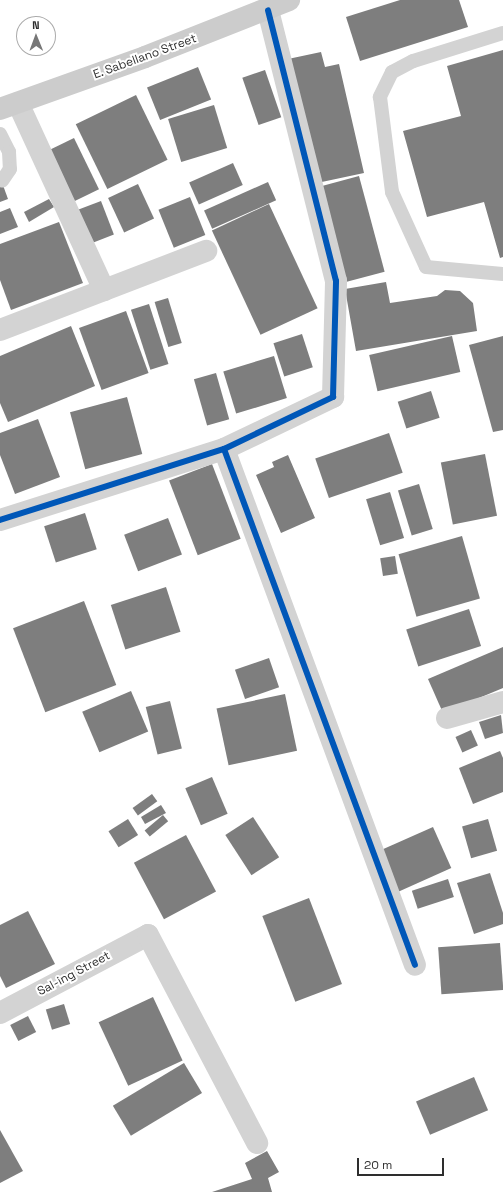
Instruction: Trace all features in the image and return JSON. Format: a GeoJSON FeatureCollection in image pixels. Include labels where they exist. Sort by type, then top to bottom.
{"type":"FeatureCollection","features":[{"type":"Feature","properties":{"kind":"street","name":"E. Sabellano Street"},"geometry":{"type":"LineString","coordinates":[[9,106],[268,10],[289,0]]}},
{"type":"Feature","properties":{"kind":"street"},"geometry":{"type":"LineString","coordinates":[[0,520],[224,449],[333,397],[336,281],[268,10]]}},
{"type":"Feature","properties":{"kind":"street"},"geometry":{"type":"LineString","coordinates":[[9,106],[104,290]]}},
{"type":"Feature","properties":{"kind":"street"},"geometry":{"type":"LineString","coordinates":[[0,330],[206,251]]}},
{"type":"Feature","properties":{"kind":"street"},"geometry":{"type":"LineString","coordinates":[[224,449],[415,965]]}},
{"type":"Feature","properties":{"kind":"street"},"geometry":{"type":"LineString","coordinates":[[447,718],[503,702]]}},
{"type":"Feature","properties":{"kind":"street","name":"Sal-ing Street"},"geometry":{"type":"LineString","coordinates":[[0,1013],[148,934],[257,1143]]}},
{"type":"Feature","properties":{"kind":"lane"},"geometry":{"type":"LineString","coordinates":[[503,33],[414,60],[392,72],[380,97],[392,192],[426,267],[503,274]]}},
{"type":"Feature","properties":{"kind":"lane"},"geometry":{"type":"LineString","coordinates":[[0,134],[9,152],[10,169],[2,181]]}},
{"type":"Feature","properties":{"kind":"building"},"geometry":{"type":"Polygon","coordinates":[[[400,0],[459,0],[468,27],[360,61],[346,17],[400,0]]]}},
{"type":"Feature","properties":{"kind":"building"},"geometry":{"type":"Polygon","coordinates":[[[503,50],[503,257],[500,258],[484,202],[427,217],[403,131],[461,116],[447,66],[503,50]]]}},
{"type":"Feature","properties":{"kind":"building"},"geometry":{"type":"Polygon","coordinates":[[[321,52],[325,67],[339,64],[364,173],[317,183],[288,59],[321,52]]]}},
{"type":"Feature","properties":{"kind":"building"},"geometry":{"type":"Polygon","coordinates":[[[198,67],[211,99],[160,120],[147,88],[198,67]]]}},
{"type":"Feature","properties":{"kind":"building"},"geometry":{"type":"Polygon","coordinates":[[[265,70],[281,117],[259,125],[242,78],[265,70]]]}},
{"type":"Feature","properties":{"kind":"building"},"geometry":{"type":"Polygon","coordinates":[[[136,95],[168,160],[107,189],[76,124],[136,95]]]}},
{"type":"Feature","properties":{"kind":"building"},"geometry":{"type":"Polygon","coordinates":[[[214,105],[227,148],[181,162],[168,119],[214,105]]]}},
{"type":"Feature","properties":{"kind":"building"},"geometry":{"type":"Polygon","coordinates":[[[74,138],[99,189],[70,203],[45,152],[74,138]]]}},
{"type":"Feature","properties":{"kind":"building"},"geometry":{"type":"Polygon","coordinates":[[[233,163],[243,185],[199,204],[189,183],[233,163]]]}},
{"type":"Feature","properties":{"kind":"building"},"geometry":{"type":"Polygon","coordinates":[[[359,176],[385,272],[340,284],[315,188],[359,176]]]}},
{"type":"Feature","properties":{"kind":"building"},"geometry":{"type":"Polygon","coordinates":[[[0,177],[8,199],[0,202],[0,177]]]}},
{"type":"Feature","properties":{"kind":"building"},"geometry":{"type":"Polygon","coordinates":[[[268,182],[276,200],[212,229],[204,210],[268,182]]]}},
{"type":"Feature","properties":{"kind":"building"},"geometry":{"type":"Polygon","coordinates":[[[138,184],[154,218],[124,232],[108,198],[138,184]]]}},
{"type":"Feature","properties":{"kind":"building"},"geometry":{"type":"Polygon","coordinates":[[[190,197],[205,235],[174,248],[158,210],[190,197]]]}},
{"type":"Feature","properties":{"kind":"building"},"geometry":{"type":"Polygon","coordinates":[[[49,199],[54,207],[29,222],[24,212],[49,199]]]}},
{"type":"Feature","properties":{"kind":"building"},"geometry":{"type":"Polygon","coordinates":[[[101,201],[114,235],[91,243],[79,210],[101,201]]]}},
{"type":"Feature","properties":{"kind":"building"},"geometry":{"type":"Polygon","coordinates":[[[269,204],[318,308],[261,335],[212,231],[269,204]]]}},
{"type":"Feature","properties":{"kind":"building"},"geometry":{"type":"Polygon","coordinates":[[[10,208],[18,227],[0,234],[0,212],[10,208]]]}},
{"type":"Feature","properties":{"kind":"building"},"geometry":{"type":"Polygon","coordinates":[[[59,222],[83,283],[11,310],[0,280],[0,244],[59,222]]]}},
{"type":"Feature","properties":{"kind":"building"},"geometry":{"type":"Polygon","coordinates":[[[386,282],[390,303],[437,296],[445,290],[460,291],[473,303],[477,331],[356,351],[345,289],[386,282]]]}},
{"type":"Feature","properties":{"kind":"building"},"geometry":{"type":"Polygon","coordinates":[[[168,298],[182,343],[168,347],[155,302],[168,298]]]}},
{"type":"Feature","properties":{"kind":"building"},"geometry":{"type":"Polygon","coordinates":[[[149,304],[168,364],[150,370],[131,310],[149,304]]]}},
{"type":"Feature","properties":{"kind":"building"},"geometry":{"type":"Polygon","coordinates":[[[126,311],[149,373],[102,390],[79,328],[126,311]]]}},
{"type":"Feature","properties":{"kind":"building"},"geometry":{"type":"Polygon","coordinates":[[[71,326],[95,386],[8,422],[0,403],[0,356],[71,326]]]}},
{"type":"Feature","properties":{"kind":"building"},"geometry":{"type":"Polygon","coordinates":[[[302,334],[313,367],[284,377],[273,343],[302,334]]]}},
{"type":"Feature","properties":{"kind":"building"},"geometry":{"type":"Polygon","coordinates":[[[452,336],[460,372],[378,391],[369,355],[452,336]]]}},
{"type":"Feature","properties":{"kind":"building"},"geometry":{"type":"Polygon","coordinates":[[[503,336],[503,430],[493,432],[469,345],[503,336]]]}},
{"type":"Feature","properties":{"kind":"building"},"geometry":{"type":"Polygon","coordinates":[[[274,356],[287,398],[236,414],[223,371],[274,356]]]}},
{"type":"Feature","properties":{"kind":"building"},"geometry":{"type":"Polygon","coordinates":[[[216,373],[229,419],[207,425],[194,379],[216,373]]]}},
{"type":"Feature","properties":{"kind":"building"},"geometry":{"type":"Polygon","coordinates":[[[431,391],[440,418],[406,428],[398,402],[431,391]]]}},
{"type":"Feature","properties":{"kind":"building"},"geometry":{"type":"Polygon","coordinates":[[[127,397],[142,454],[85,469],[70,412],[127,397]]]}},
{"type":"Feature","properties":{"kind":"building"},"geometry":{"type":"Polygon","coordinates":[[[38,419],[60,477],[15,494],[0,455],[0,433],[38,419]]]}},
{"type":"Feature","properties":{"kind":"building"},"geometry":{"type":"Polygon","coordinates":[[[389,433],[403,473],[329,498],[315,458],[389,433]]]}},
{"type":"Feature","properties":{"kind":"building"},"geometry":{"type":"Polygon","coordinates":[[[485,454],[497,516],[453,524],[441,463],[485,454]]]}},
{"type":"Feature","properties":{"kind":"building"},"geometry":{"type":"Polygon","coordinates":[[[288,455],[315,518],[281,533],[256,475],[274,467],[272,462],[288,455]]]}},
{"type":"Feature","properties":{"kind":"building"},"geometry":{"type":"Polygon","coordinates":[[[212,464],[241,539],[198,555],[169,480],[212,464]]]}},
{"type":"Feature","properties":{"kind":"building"},"geometry":{"type":"Polygon","coordinates":[[[419,484],[433,529],[412,535],[398,490],[419,484]]]}},
{"type":"Feature","properties":{"kind":"building"},"geometry":{"type":"Polygon","coordinates":[[[390,492],[404,538],[380,545],[366,499],[390,492]]]}},
{"type":"Feature","properties":{"kind":"building"},"geometry":{"type":"Polygon","coordinates":[[[85,513],[97,549],[56,562],[44,526],[85,513]]]}},
{"type":"Feature","properties":{"kind":"building"},"geometry":{"type":"Polygon","coordinates":[[[168,518],[182,554],[138,571],[124,535],[168,518]]]}},
{"type":"Feature","properties":{"kind":"building"},"geometry":{"type":"Polygon","coordinates":[[[462,536],[480,598],[416,617],[399,554],[462,536]]]}},
{"type":"Feature","properties":{"kind":"building"},"geometry":{"type":"Polygon","coordinates":[[[395,556],[398,574],[383,576],[380,558],[395,556]]]}},
{"type":"Feature","properties":{"kind":"building"},"geometry":{"type":"Polygon","coordinates":[[[166,587],[181,632],[125,650],[111,605],[166,587]]]}},
{"type":"Feature","properties":{"kind":"building"},"geometry":{"type":"Polygon","coordinates":[[[84,601],[116,685],[45,712],[13,628],[84,601]]]}},
{"type":"Feature","properties":{"kind":"building"},"geometry":{"type":"Polygon","coordinates":[[[469,609],[481,646],[418,666],[406,629],[469,609]]]}},
{"type":"Feature","properties":{"kind":"building"},"geometry":{"type":"Polygon","coordinates":[[[503,647],[503,688],[443,713],[428,679],[503,647]]]}},
{"type":"Feature","properties":{"kind":"building"},"geometry":{"type":"Polygon","coordinates":[[[269,658],[279,687],[245,699],[235,670],[269,658]]]}},
{"type":"Feature","properties":{"kind":"building"},"geometry":{"type":"Polygon","coordinates":[[[131,691],[148,732],[99,752],[82,712],[131,691]]]}},
{"type":"Feature","properties":{"kind":"building"},"geometry":{"type":"Polygon","coordinates":[[[285,694],[297,751],[229,765],[217,709],[285,694]]]}},
{"type":"Feature","properties":{"kind":"building"},"geometry":{"type":"Polygon","coordinates":[[[170,701],[182,749],[158,755],[146,707],[170,701]]]}},
{"type":"Feature","properties":{"kind":"building"},"geometry":{"type":"Polygon","coordinates":[[[501,715],[503,733],[485,739],[479,722],[501,715]]]}},
{"type":"Feature","properties":{"kind":"building"},"geometry":{"type":"Polygon","coordinates":[[[471,730],[478,746],[462,752],[455,737],[471,730]]]}},
{"type":"Feature","properties":{"kind":"building"},"geometry":{"type":"Polygon","coordinates":[[[500,751],[503,758],[503,792],[473,804],[459,768],[500,751]]]}},
{"type":"Feature","properties":{"kind":"building"},"geometry":{"type":"Polygon","coordinates":[[[212,777],[228,814],[201,825],[185,788],[212,777]]]}},
{"type":"Feature","properties":{"kind":"building"},"geometry":{"type":"Polygon","coordinates":[[[152,794],[157,801],[138,815],[133,808],[152,794]]]}},
{"type":"Feature","properties":{"kind":"building"},"geometry":{"type":"Polygon","coordinates":[[[161,805],[166,813],[145,824],[141,817],[161,805]]]}},
{"type":"Feature","properties":{"kind":"building"},"geometry":{"type":"Polygon","coordinates":[[[163,815],[168,821],[150,837],[145,830],[163,815]]]}},
{"type":"Feature","properties":{"kind":"building"},"geometry":{"type":"Polygon","coordinates":[[[253,817],[279,857],[251,875],[225,835],[253,817]]]}},
{"type":"Feature","properties":{"kind":"building"},"geometry":{"type":"Polygon","coordinates":[[[128,819],[138,835],[119,847],[108,831],[128,819]]]}},
{"type":"Feature","properties":{"kind":"building"},"geometry":{"type":"Polygon","coordinates":[[[488,819],[497,851],[471,858],[462,826],[488,819]]]}},
{"type":"Feature","properties":{"kind":"building"},"geometry":{"type":"Polygon","coordinates":[[[433,827],[451,868],[398,892],[380,851],[433,827]]]}},
{"type":"Feature","properties":{"kind":"building"},"geometry":{"type":"Polygon","coordinates":[[[186,835],[216,892],[164,919],[134,863],[186,835]]]}},
{"type":"Feature","properties":{"kind":"building"},"geometry":{"type":"Polygon","coordinates":[[[490,873],[503,913],[503,924],[474,934],[457,883],[490,873]]]}},
{"type":"Feature","properties":{"kind":"building"},"geometry":{"type":"Polygon","coordinates":[[[448,879],[454,897],[418,909],[412,891],[448,879]]]}},
{"type":"Feature","properties":{"kind":"building"},"geometry":{"type":"Polygon","coordinates":[[[309,898],[342,984],[295,1002],[262,916],[309,898]]]}},
{"type":"Feature","properties":{"kind":"building"},"geometry":{"type":"Polygon","coordinates":[[[28,911],[55,964],[6,988],[0,976],[0,925],[28,911]]]}},
{"type":"Feature","properties":{"kind":"building"},"geometry":{"type":"Polygon","coordinates":[[[500,943],[503,990],[441,994],[438,947],[500,943]]]}},
{"type":"Feature","properties":{"kind":"building"},"geometry":{"type":"Polygon","coordinates":[[[153,997],[183,1060],[128,1086],[99,1022],[153,997]]]}},
{"type":"Feature","properties":{"kind":"building"},"geometry":{"type":"Polygon","coordinates":[[[64,1004],[70,1024],[52,1030],[46,1010],[64,1004]]]}},
{"type":"Feature","properties":{"kind":"building"},"geometry":{"type":"Polygon","coordinates":[[[28,1016],[36,1032],[18,1041],[10,1025],[28,1016]]]}},
{"type":"Feature","properties":{"kind":"building"},"geometry":{"type":"Polygon","coordinates":[[[184,1063],[202,1093],[131,1136],[113,1106],[184,1063]]]}},
{"type":"Feature","properties":{"kind":"building"},"geometry":{"type":"Polygon","coordinates":[[[474,1077],[488,1110],[430,1135],[416,1102],[474,1077]]]}},
{"type":"Feature","properties":{"kind":"building"},"geometry":{"type":"Polygon","coordinates":[[[0,1130],[23,1171],[0,1183],[0,1130]]]}},
{"type":"Feature","properties":{"kind":"building"},"geometry":{"type":"Polygon","coordinates":[[[267,1151],[279,1172],[268,1178],[272,1192],[212,1192],[252,1179],[245,1163],[267,1151]]]}},
{"type":"Feature","properties":{"kind":"cycle path"},"geometry":{"type":"LineString","coordinates":[[0,520],[224,449],[333,397],[336,281],[268,10]]}},
{"type":"Feature","properties":{"kind":"cycle path"},"geometry":{"type":"LineString","coordinates":[[224,449],[415,965]]}}]}
